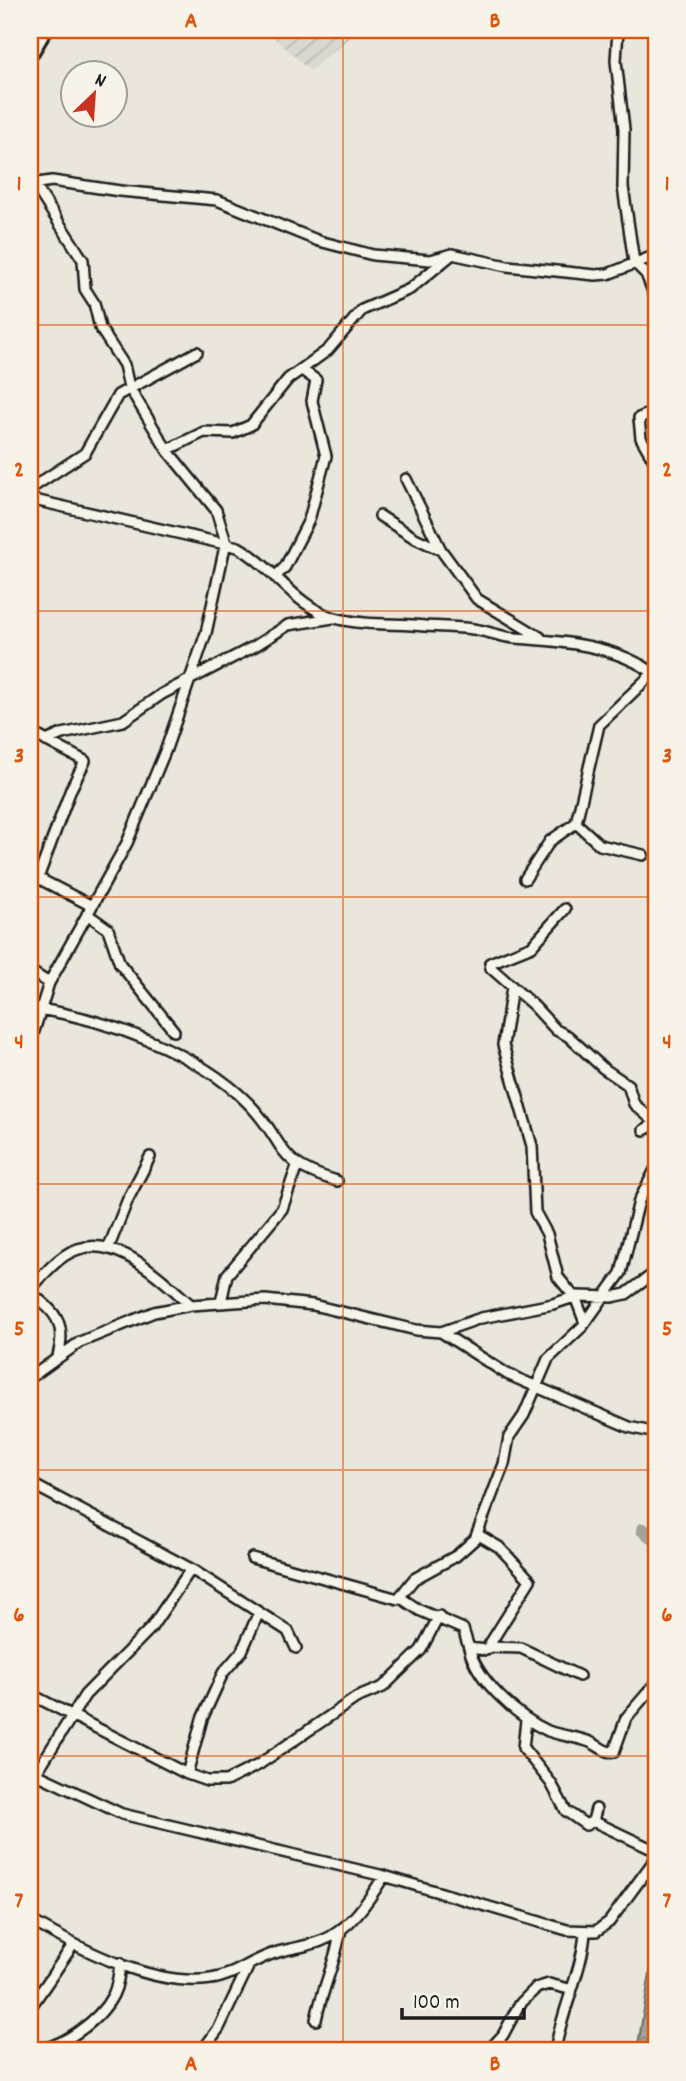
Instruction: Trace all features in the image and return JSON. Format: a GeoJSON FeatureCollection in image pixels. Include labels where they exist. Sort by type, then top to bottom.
{"type":"FeatureCollection","features":[{"type":"Feature","properties":{"kind":"main road"},"geometry":{"type":"LineString","coordinates":[[30,55],[45,30]]}},
{"type":"Feature","properties":{"kind":"street"},"geometry":{"type":"LineString","coordinates":[[618,30],[616,61],[624,129],[623,187],[634,262],[646,274],[656,299]]}},
{"type":"Feature","properties":{"kind":"street"},"geometry":{"type":"LineString","coordinates":[[30,1044],[49,983],[127,843],[192,679],[209,620],[226,542],[216,510],[167,450],[129,387],[124,365],[100,328],[94,303],[85,289],[83,260],[32,184],[52,180],[120,191],[217,200],[260,215],[299,234],[349,250],[430,260],[452,254],[507,266],[580,275],[608,274],[656,255]]}},
{"type":"Feature","properties":{"kind":"street"},"geometry":{"type":"LineString","coordinates":[[167,450],[204,432],[242,431],[251,425],[288,379],[328,350],[362,310],[410,289],[452,254]]}},
{"type":"Feature","properties":{"kind":"street"},"geometry":{"type":"LineString","coordinates":[[30,489],[85,453],[111,402],[129,387],[155,377],[178,360],[197,352]]}},
{"type":"Feature","properties":{"kind":"street"},"geometry":{"type":"LineString","coordinates":[[275,577],[285,567],[309,520],[326,456],[312,401],[316,380],[302,370]]}},
{"type":"Feature","properties":{"kind":"street"},"geometry":{"type":"LineString","coordinates":[[656,411],[639,418],[642,438],[656,464]]}},
{"type":"Feature","properties":{"kind":"street"},"geometry":{"type":"LineString","coordinates":[[406,479],[441,550],[477,599],[541,638]]}},
{"type":"Feature","properties":{"kind":"street"},"geometry":{"type":"LineString","coordinates":[[30,499],[226,542],[257,558],[313,609],[335,618]]}},
{"type":"Feature","properties":{"kind":"street"},"geometry":{"type":"LineString","coordinates":[[380,516],[413,537],[441,550]]}},
{"type":"Feature","properties":{"kind":"street"},"geometry":{"type":"LineString","coordinates":[[46,741],[62,734],[123,721],[162,694],[294,622],[335,618],[444,629],[463,628],[514,638],[541,638],[628,658],[655,674],[600,725],[576,823],[550,841],[525,879]]}},
{"type":"Feature","properties":{"kind":"street"},"geometry":{"type":"LineString","coordinates":[[30,732],[85,761],[34,876],[90,910],[108,929],[120,964],[174,1031]]}},
{"type":"Feature","properties":{"kind":"street"},"geometry":{"type":"LineString","coordinates":[[576,823],[600,845],[643,855]]}},
{"type":"Feature","properties":{"kind":"street"},"geometry":{"type":"LineString","coordinates":[[565,909],[532,946],[490,963],[491,968],[556,1030],[628,1085],[634,1104],[656,1123],[644,1130]]}},
{"type":"Feature","properties":{"kind":"street"},"geometry":{"type":"LineString","coordinates":[[30,971],[49,983]]}},
{"type":"Feature","properties":{"kind":"street"},"geometry":{"type":"LineString","coordinates":[[512,987],[503,1045],[531,1146],[535,1212],[547,1234],[558,1277],[574,1297],[585,1323]]}},
{"type":"Feature","properties":{"kind":"street"},"geometry":{"type":"LineString","coordinates":[[40,1009],[122,1029],[163,1046],[210,1073],[249,1104],[280,1149],[297,1166],[337,1181]]}},
{"type":"Feature","properties":{"kind":"street"},"geometry":{"type":"LineString","coordinates":[[108,1249],[128,1199],[150,1157]]}},
{"type":"Feature","properties":{"kind":"street"},"geometry":{"type":"LineString","coordinates":[[221,1302],[227,1275],[282,1209],[297,1166]]}},
{"type":"Feature","properties":{"kind":"street"},"geometry":{"type":"LineString","coordinates":[[401,1598],[414,1579],[456,1556],[477,1535],[504,1464],[509,1437],[524,1415],[551,1354],[585,1323],[621,1273],[639,1201],[656,1168]]}},
{"type":"Feature","properties":{"kind":"street"},"geometry":{"type":"LineString","coordinates":[[58,1356],[62,1336],[57,1320],[51,1307],[30,1291],[66,1255],[97,1247],[138,1261],[191,1305]]}},
{"type":"Feature","properties":{"kind":"street"},"geometry":{"type":"LineString","coordinates":[[30,1378],[80,1342],[154,1312],[191,1305],[265,1300],[313,1305],[416,1330],[441,1332],[481,1318],[553,1304],[574,1297],[626,1294],[656,1272]]}},
{"type":"Feature","properties":{"kind":"street"},"geometry":{"type":"LineString","coordinates":[[441,1332],[508,1374],[629,1427],[656,1433]]}},
{"type":"Feature","properties":{"kind":"street"},"geometry":{"type":"LineString","coordinates":[[30,1483],[191,1569],[288,1631],[296,1648]]}},
{"type":"Feature","properties":{"kind":"street"},"geometry":{"type":"LineString","coordinates":[[477,1535],[499,1547],[530,1580],[489,1647]]}},
{"type":"Feature","properties":{"kind":"street"},"geometry":{"type":"LineString","coordinates":[[252,1558],[401,1598],[419,1610],[439,1616],[466,1631],[465,1641],[477,1671],[526,1720],[549,1731],[591,1742],[606,1753],[614,1752],[626,1718],[656,1683]]}},
{"type":"Feature","properties":{"kind":"street"},"geometry":{"type":"LineString","coordinates":[[191,1569],[151,1628],[85,1695],[33,1772],[122,1814],[384,1876],[566,1930],[596,1931],[609,1922],[656,1858]]}},
{"type":"Feature","properties":{"kind":"street"},"geometry":{"type":"LineString","coordinates":[[187,1774],[207,1707],[223,1673],[242,1651],[259,1612]]}},
{"type":"Feature","properties":{"kind":"street"},"geometry":{"type":"LineString","coordinates":[[30,1694],[187,1774],[207,1781],[226,1781],[258,1765],[356,1698],[383,1687],[421,1650],[439,1616]]}},
{"type":"Feature","properties":{"kind":"street"},"geometry":{"type":"LineString","coordinates":[[469,1648],[481,1651],[489,1647],[521,1648],[579,1676]]}},
{"type":"Feature","properties":{"kind":"street"},"geometry":{"type":"LineString","coordinates":[[526,1720],[523,1748],[551,1783],[570,1815],[586,1825],[593,1821],[596,1808]]}},
{"type":"Feature","properties":{"kind":"street"},"geometry":{"type":"LineString","coordinates":[[593,1821],[656,1851]]}},
{"type":"Feature","properties":{"kind":"street"},"geometry":{"type":"LineString","coordinates":[[30,1920],[73,1945],[120,1963],[185,1980],[211,1979],[234,1973],[250,1963],[325,1940],[341,1929],[371,1896],[384,1876]]}},
{"type":"Feature","properties":{"kind":"street"},"geometry":{"type":"LineString","coordinates":[[316,2020],[321,1995],[335,1961],[341,1929]]}},
{"type":"Feature","properties":{"kind":"street"},"geometry":{"type":"LineString","coordinates":[[555,2051],[569,1989],[580,1959],[584,1932]]}},
{"type":"Feature","properties":{"kind":"street"},"geometry":{"type":"LineString","coordinates":[[30,2008],[73,1945]]}},
{"type":"Feature","properties":{"kind":"street"},"geometry":{"type":"LineString","coordinates":[[30,2051],[49,2049],[67,2039],[101,2011],[112,1996],[120,1963]]}},
{"type":"Feature","properties":{"kind":"street"},"geometry":{"type":"LineString","coordinates":[[202,2051],[219,2028],[250,1963]]}},
{"type":"Feature","properties":{"kind":"street"},"geometry":{"type":"LineString","coordinates":[[488,2051],[503,2035],[519,2006],[536,1988],[549,1984],[569,1989]]}},
{"type":"Feature","properties":{"kind":"shaded area"},"geometry":{"type":"Polygon","coordinates":[[[266,30],[358,30],[310,71],[266,30]]]}},
{"type":"Feature","properties":{"kind":"water"},"geometry":{"type":"Polygon","coordinates":[[[656,1937],[656,2051],[637,2051],[656,1937]]]}},
{"type":"Feature","properties":{"kind":"waterway"},"geometry":{"type":"LineString","coordinates":[[643,1530],[656,1540]]}}]}
